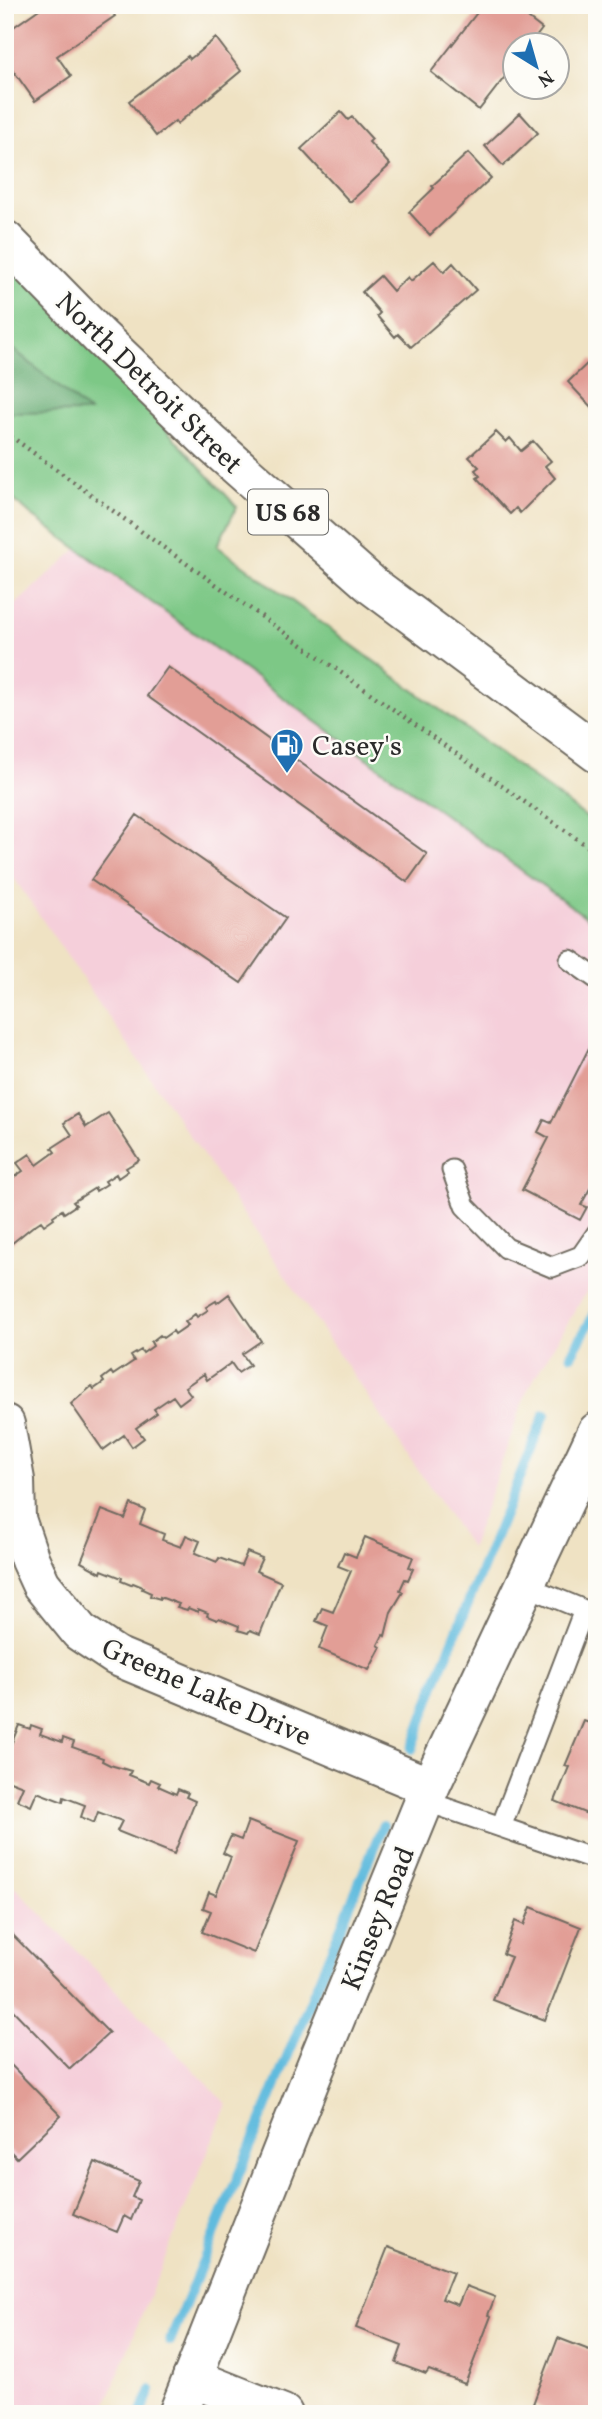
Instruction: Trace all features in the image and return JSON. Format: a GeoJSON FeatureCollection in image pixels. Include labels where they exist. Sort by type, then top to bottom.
{"type":"FeatureCollection","features":[{"type":"Feature","properties":{"kind":"main road","name":"North Detroit Street"},"geometry":{"type":"LineString","coordinates":[[5,240],[99,336],[211,443],[373,586],[597,753]]}},
{"type":"Feature","properties":{"kind":"main road","name":"Greene Lake Drive"},"geometry":{"type":"LineString","coordinates":[[5,1424],[15,1480],[16,1519],[30,1560],[41,1584],[80,1632],[116,1656],[427,1794]]}},
{"type":"Feature","properties":{"kind":"main road","name":"Kinsey Road"},"geometry":{"type":"LineString","coordinates":[[178,2414],[427,1794],[597,1432]]}},
{"type":"Feature","properties":{"kind":"main road"},"geometry":{"type":"LineString","coordinates":[[192,2378],[282,2414]]}},
{"type":"Feature","properties":{"kind":"lane"},"geometry":{"type":"LineString","coordinates":[[570,960],[597,979]]}},
{"type":"Feature","properties":{"kind":"lane"},"geometry":{"type":"LineString","coordinates":[[452,1170],[465,1206],[506,1248],[552,1268],[581,1256],[597,1233]]}},
{"type":"Feature","properties":{"kind":"lane"},"geometry":{"type":"LineString","coordinates":[[501,1827],[591,1612],[524,1585]]}},
{"type":"Feature","properties":{"kind":"lane"},"geometry":{"type":"LineString","coordinates":[[427,1794],[501,1827],[597,1860]]}},
{"type":"Feature","properties":{"kind":"path"},"geometry":{"type":"LineString","coordinates":[[5,432],[164,548],[597,853]]}},
{"type":"Feature","properties":{"kind":"shaded area"},"geometry":{"type":"Polygon","coordinates":[[[77,549],[597,925],[597,1274],[527,1391],[471,1548],[5,865],[5,614],[77,549]]]}},
{"type":"Feature","properties":{"kind":"shaded area"},"geometry":{"type":"Polygon","coordinates":[[[5,1877],[227,2104],[102,2414],[5,2414],[5,1877]]]}},
{"type":"Feature","properties":{"kind":"green space"},"geometry":{"type":"Polygon","coordinates":[[[5,253],[237,507],[217,546],[597,825],[597,925],[31,515],[5,492],[5,253]]]}},
{"type":"Feature","properties":{"kind":"green space"},"geometry":{"type":"Polygon","coordinates":[[[5,342],[89,412],[5,413],[5,342]]]}},
{"type":"Feature","properties":{"kind":"building"},"geometry":{"type":"Polygon","coordinates":[[[45,5],[107,5],[115,16],[57,56],[71,76],[35,101],[5,59],[5,33],[45,5]]]}},
{"type":"Feature","properties":{"kind":"building"},"geometry":{"type":"Polygon","coordinates":[[[483,5],[511,5],[542,29],[540,32],[500,32],[500,83],[479,110],[431,72],[483,5]]]}},
{"type":"Feature","properties":{"kind":"building"},"geometry":{"type":"Polygon","coordinates":[[[216,38],[241,71],[177,124],[175,121],[156,136],[129,101],[216,38]]]}},
{"type":"Feature","properties":{"kind":"building"},"geometry":{"type":"Polygon","coordinates":[[[341,112],[348,120],[352,117],[372,139],[369,142],[390,165],[350,202],[301,149],[341,112]]]}},
{"type":"Feature","properties":{"kind":"building"},"geometry":{"type":"Polygon","coordinates":[[[520,113],[538,133],[503,166],[485,146],[520,113]]]}},
{"type":"Feature","properties":{"kind":"building"},"geometry":{"type":"Polygon","coordinates":[[[468,153],[491,178],[430,235],[409,212],[434,188],[432,186],[468,153]]]}},
{"type":"Feature","properties":{"kind":"building"},"geometry":{"type":"Polygon","coordinates":[[[434,261],[444,272],[453,263],[476,290],[411,347],[398,334],[395,337],[362,292],[380,276],[393,291],[408,277],[411,281],[434,261]]]}},
{"type":"Feature","properties":{"kind":"building"},"geometry":{"type":"Polygon","coordinates":[[[592,359],[597,364],[597,405],[593,409],[568,382],[592,359]]]}},
{"type":"Feature","properties":{"kind":"building"},"geometry":{"type":"Polygon","coordinates":[[[496,432],[506,442],[510,438],[521,451],[533,441],[551,461],[545,466],[555,478],[520,513],[516,508],[510,514],[477,478],[480,476],[475,470],[479,467],[469,457],[496,432]]]}},
{"type":"Feature","properties":{"kind":"building","name":"Casey's"},"geometry":{"type":"Polygon","coordinates":[[[168,667],[427,854],[407,882],[147,696],[168,667]]]}},
{"type":"Feature","properties":{"kind":"building"},"geometry":{"type":"Polygon","coordinates":[[[137,815],[286,918],[241,983],[91,880],[137,815]]]}},
{"type":"Feature","properties":{"kind":"building"},"geometry":{"type":"Polygon","coordinates":[[[589,1048],[597,1053],[597,1182],[594,1181],[581,1205],[587,1207],[580,1220],[522,1190],[549,1138],[538,1132],[544,1120],[551,1123],[589,1048]]]}},
{"type":"Feature","properties":{"kind":"building"},"geometry":{"type":"Polygon","coordinates":[[[108,1113],[139,1160],[126,1168],[128,1171],[118,1178],[116,1174],[105,1181],[107,1184],[73,1202],[76,1205],[64,1213],[62,1210],[44,1225],[41,1221],[11,1244],[9,1241],[5,1243],[5,1183],[23,1171],[17,1163],[30,1154],[37,1165],[55,1152],[52,1148],[72,1135],[64,1123],[78,1114],[86,1127],[108,1113]]]}},
{"type":"Feature","properties":{"kind":"building"},"geometry":{"type":"Polygon","coordinates":[[[229,1294],[261,1341],[242,1354],[250,1365],[238,1373],[231,1363],[207,1380],[204,1374],[185,1387],[191,1395],[179,1404],[173,1396],[154,1409],[157,1413],[136,1428],[144,1438],[132,1447],[124,1435],[103,1450],[71,1404],[92,1386],[94,1389],[104,1382],[102,1379],[111,1372],[113,1375],[134,1361],[131,1356],[141,1350],[143,1353],[153,1346],[151,1342],[160,1335],[163,1338],[173,1331],[175,1334],[188,1325],[185,1322],[195,1314],[197,1317],[208,1310],[206,1307],[229,1294]]]}},
{"type":"Feature","properties":{"kind":"building"},"geometry":{"type":"Polygon","coordinates":[[[131,1504],[145,1510],[140,1524],[164,1534],[162,1540],[181,1547],[186,1535],[200,1541],[195,1553],[217,1562],[219,1558],[241,1566],[247,1552],[262,1558],[256,1571],[281,1582],[260,1634],[250,1630],[248,1633],[238,1630],[239,1626],[207,1616],[208,1613],[198,1609],[198,1612],[177,1607],[179,1604],[150,1596],[151,1593],[142,1589],[143,1587],[121,1581],[122,1578],[102,1570],[101,1573],[81,1562],[102,1510],[125,1519],[131,1504]]]}},
{"type":"Feature","properties":{"kind":"building"},"geometry":{"type":"Polygon","coordinates":[[[365,1537],[413,1557],[409,1567],[413,1569],[400,1590],[403,1592],[391,1612],[385,1636],[383,1635],[378,1645],[381,1647],[369,1670],[319,1649],[328,1626],[316,1621],[322,1608],[333,1612],[351,1571],[338,1566],[344,1552],[356,1557],[365,1537]]]}},
{"type":"Feature","properties":{"kind":"building"},"geometry":{"type":"Polygon","coordinates":[[[597,1705],[597,1818],[555,1801],[569,1767],[565,1766],[584,1721],[589,1723],[597,1705]]]}},
{"type":"Feature","properties":{"kind":"building"},"geometry":{"type":"Polygon","coordinates":[[[19,1725],[42,1729],[40,1734],[62,1742],[63,1738],[74,1742],[72,1747],[103,1758],[102,1761],[110,1765],[131,1771],[129,1775],[149,1783],[151,1779],[160,1783],[158,1786],[176,1794],[178,1789],[188,1793],[186,1797],[195,1801],[174,1854],[117,1831],[122,1821],[98,1812],[94,1823],[81,1817],[85,1805],[64,1797],[63,1802],[37,1792],[31,1806],[17,1800],[23,1786],[5,1779],[5,1759],[19,1725]]]}},
{"type":"Feature","properties":{"kind":"building"},"geometry":{"type":"Polygon","coordinates":[[[248,1821],[299,1841],[254,1953],[202,1932],[211,1911],[203,1908],[209,1892],[216,1895],[231,1857],[223,1853],[231,1836],[241,1840],[248,1821]]]}},
{"type":"Feature","properties":{"kind":"building"},"geometry":{"type":"Polygon","coordinates":[[[531,1907],[581,1927],[545,2020],[493,2000],[511,1957],[503,1954],[515,1921],[524,1925],[531,1907]]]}},
{"type":"Feature","properties":{"kind":"building"},"geometry":{"type":"Polygon","coordinates":[[[5,1927],[109,2033],[70,2069],[5,2002],[5,1927]]]}},
{"type":"Feature","properties":{"kind":"building"},"geometry":{"type":"Polygon","coordinates":[[[5,2059],[61,2116],[17,2158],[5,2146],[5,2059]]]}},
{"type":"Feature","properties":{"kind":"building"},"geometry":{"type":"Polygon","coordinates":[[[95,2162],[139,2181],[132,2197],[139,2200],[131,2220],[124,2216],[117,2232],[73,2214],[95,2162]]]}},
{"type":"Feature","properties":{"kind":"building"},"geometry":{"type":"Polygon","coordinates":[[[388,2247],[453,2272],[442,2299],[458,2305],[466,2286],[495,2297],[488,2315],[491,2316],[465,2384],[429,2370],[426,2374],[396,2363],[402,2346],[356,2328],[388,2247]]]}},
{"type":"Feature","properties":{"kind":"building"},"geometry":{"type":"Polygon","coordinates":[[[558,2338],[597,2353],[597,2414],[555,2414],[533,2404],[558,2338]]]}},
{"type":"Feature","properties":{"kind":"waterway"},"geometry":{"type":"LineString","coordinates":[[571,1355],[597,1310]]}},
{"type":"Feature","properties":{"kind":"waterway"},"geometry":{"type":"LineString","coordinates":[[412,1749],[436,1682],[545,1414]]}},
{"type":"Feature","properties":{"kind":"waterway"},"geometry":{"type":"LineString","coordinates":[[170,2341],[383,1825]]}},
{"type":"Feature","properties":{"kind":"waterway"},"geometry":{"type":"LineString","coordinates":[[141,2414],[151,2390]]}},
{"type":"Feature","properties":{"kind":"place","name":"Casey's"},"geometry":{"type":"Point","coordinates":[287,775]}}]}
